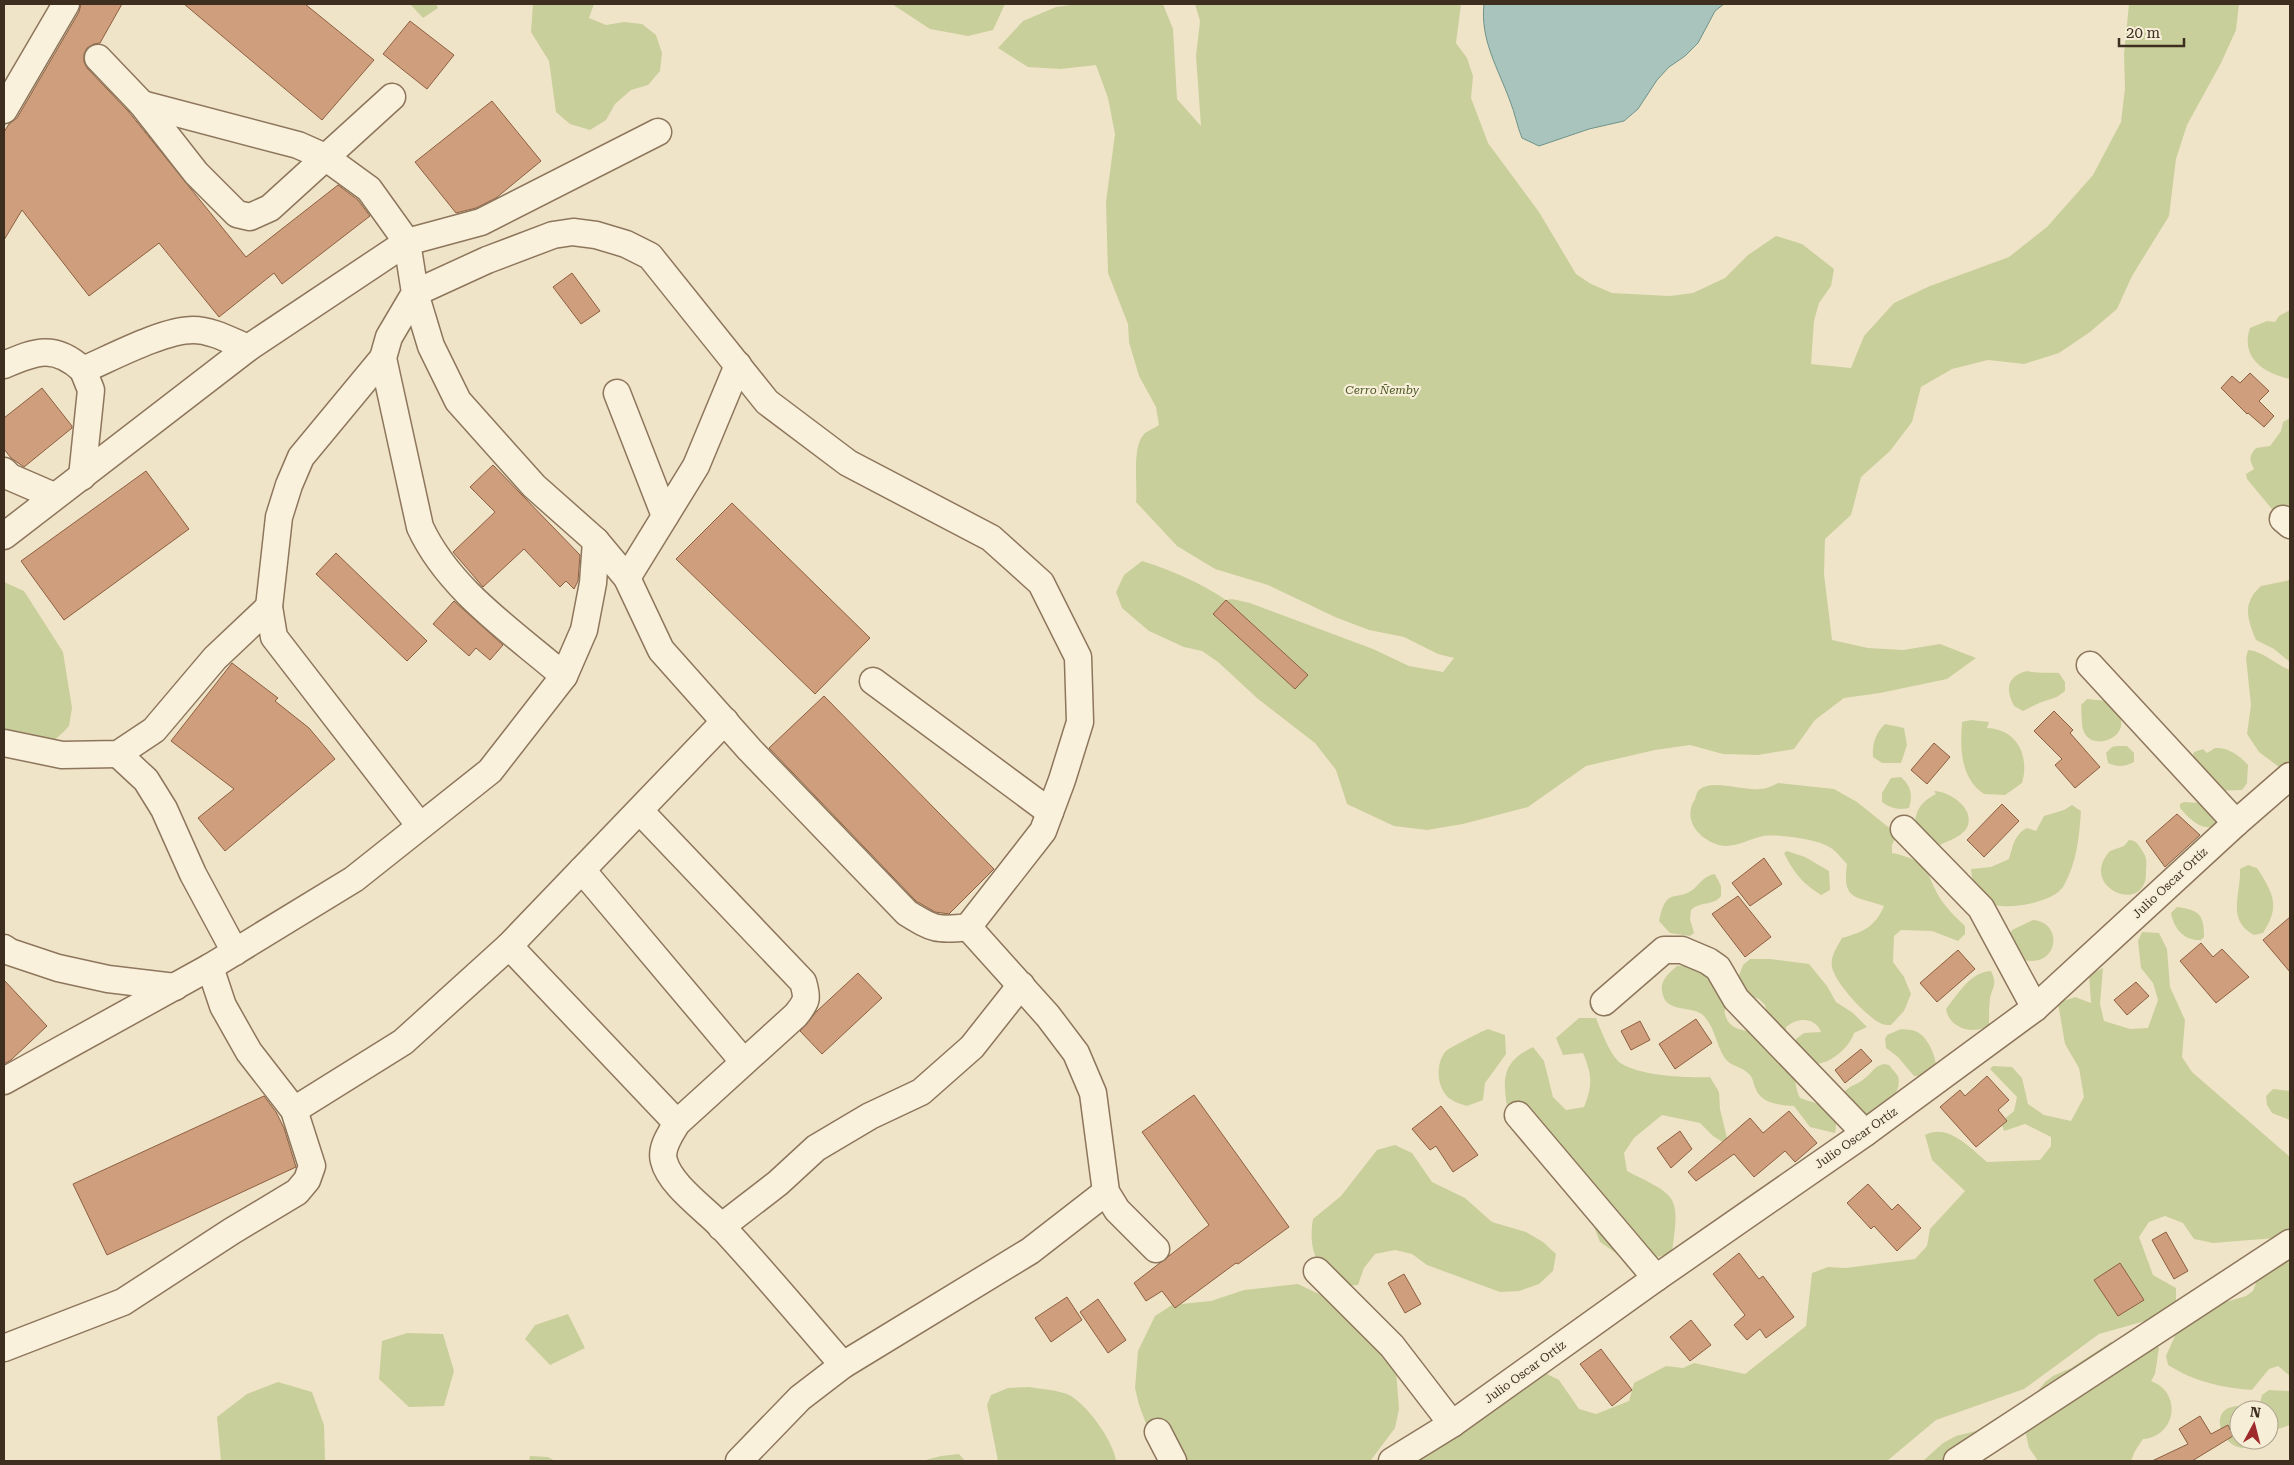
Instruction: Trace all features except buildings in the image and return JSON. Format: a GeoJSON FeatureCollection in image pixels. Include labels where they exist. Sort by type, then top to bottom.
{"type":"FeatureCollection","features":[{"type":"Feature","properties":{"kind":"street"},"geometry":{"type":"LineString","coordinates":[[4,110],[66,4]]}},
{"type":"Feature","properties":{"kind":"street"},"geometry":{"type":"LineString","coordinates":[[98,58],[142,104],[196,173],[237,214],[250,217],[270,208],[392,97]]}},
{"type":"Feature","properties":{"kind":"street"},"geometry":{"type":"LineString","coordinates":[[142,104],[298,145],[325,157],[369,189],[407,242],[415,293],[431,346],[458,401],[534,486],[596,541],[627,578],[661,650],[725,721],[907,913],[931,927],[945,930],[968,927],[1043,831],[1062,780],[1080,722],[1078,657],[1041,583],[991,538],[848,463],[767,402],[650,256],[626,244],[596,235],[573,232],[553,235],[486,260],[415,293],[389,337],[383,358],[301,457],[279,517],[269,606],[274,637],[420,826]]}},
{"type":"Feature","properties":{"kind":"street"},"geometry":{"type":"LineString","coordinates":[[4,536],[248,348],[407,242],[481,222],[658,132]]}},
{"type":"Feature","properties":{"kind":"street"},"geometry":{"type":"LineString","coordinates":[[84,370],[147,342],[193,330],[215,334],[248,348]]}},
{"type":"Feature","properties":{"kind":"street"},"geometry":{"type":"LineString","coordinates":[[4,365],[41,351],[57,353],[72,360],[84,370],[91,390],[82,477]]}},
{"type":"Feature","properties":{"kind":"street"},"geometry":{"type":"LineString","coordinates":[[383,358],[420,527],[430,550],[444,568],[477,601],[564,676]]}},
{"type":"Feature","properties":{"kind":"street"},"geometry":{"type":"LineString","coordinates":[[627,578],[696,466],[738,365]]}},
{"type":"Feature","properties":{"kind":"street"},"geometry":{"type":"LineString","coordinates":[[616,393],[665,516]]}},
{"type":"Feature","properties":{"kind":"street"},"geometry":{"type":"LineString","coordinates":[[4,471],[10,477],[54,496]]}},
{"type":"Feature","properties":{"kind":"street"},"geometry":{"type":"LineString","coordinates":[[4,1081],[210,967],[354,878],[490,771],[564,676],[584,630],[593,583],[596,541]]}},
{"type":"Feature","properties":{"kind":"street"},"geometry":{"type":"LineString","coordinates":[[4,743],[62,754],[118,754],[154,730],[215,658],[246,626],[269,606]]}},
{"type":"Feature","properties":{"kind":"street"},"geometry":{"type":"LineString","coordinates":[[2090,665],[2236,823]]}},
{"type":"Feature","properties":{"kind":"street"},"geometry":{"type":"LineString","coordinates":[[872,681],[1050,812]]}},
{"type":"Feature","properties":{"kind":"street"},"geometry":{"type":"LineString","coordinates":[[294,1110],[402,1042],[509,946],[725,721]]}},
{"type":"Feature","properties":{"kind":"street"},"geometry":{"type":"LineString","coordinates":[[118,754],[146,780],[164,809],[193,874],[235,952]]}},
{"type":"Feature","properties":{"kind":"street","name":"Julio Oscar Ortíz"},"geometry":{"type":"LineString","coordinates":[[1392,1461],[1452,1424],[1656,1278],[1865,1133],[2035,1008],[2236,823],[2290,776]]}},
{"type":"Feature","properties":{"kind":"street"},"geometry":{"type":"LineString","coordinates":[[640,811],[803,982],[807,996],[804,1005],[796,1015],[743,1061],[678,1123],[668,1138],[663,1152],[664,1161],[678,1184],[722,1227],[843,1365]]}},
{"type":"Feature","properties":{"kind":"street"},"geometry":{"type":"LineString","coordinates":[[1904,829],[1981,908],[2035,1008]]}},
{"type":"Feature","properties":{"kind":"street"},"geometry":{"type":"LineString","coordinates":[[582,870],[743,1061]]}},
{"type":"Feature","properties":{"kind":"street"},"geometry":{"type":"LineString","coordinates":[[968,927],[1048,1016],[1076,1054],[1093,1093],[1106,1192],[1117,1210],[1156,1249]]}},
{"type":"Feature","properties":{"kind":"street"},"geometry":{"type":"LineString","coordinates":[[509,946],[678,1123]]}},
{"type":"Feature","properties":{"kind":"street"},"geometry":{"type":"LineString","coordinates":[[4,948],[10,952],[58,968],[108,980],[175,986]]}},
{"type":"Feature","properties":{"kind":"street"},"geometry":{"type":"LineString","coordinates":[[1604,1002],[1664,950],[1682,950],[1708,961],[1718,968],[1736,999],[1865,1133]]}},
{"type":"Feature","properties":{"kind":"street"},"geometry":{"type":"LineString","coordinates":[[4,1348],[123,1302],[232,1231],[297,1192],[307,1180],[312,1166],[294,1110],[249,1052],[223,1006],[210,967]]}},
{"type":"Feature","properties":{"kind":"street"},"geometry":{"type":"LineString","coordinates":[[722,1227],[778,1183],[816,1148],[870,1116],[922,1092],[972,1047],[1020,985]]}},
{"type":"Feature","properties":{"kind":"street"},"geometry":{"type":"LineString","coordinates":[[1518,1115],[1656,1278]]}},
{"type":"Feature","properties":{"kind":"street"},"geometry":{"type":"LineString","coordinates":[[739,1461],[800,1398],[843,1365],[1030,1251],[1106,1192]]}},
{"type":"Feature","properties":{"kind":"street"},"geometry":{"type":"LineString","coordinates":[[1957,1461],[2290,1243]]}},
{"type":"Feature","properties":{"kind":"street"},"geometry":{"type":"LineString","coordinates":[[1317,1271],[1392,1346],[1452,1424]]}},
{"type":"Feature","properties":{"kind":"street"},"geometry":{"type":"LineString","coordinates":[[1158,1432],[1173,1461]]}},
{"type":"Feature","properties":{"kind":"green space"},"geometry":{"type":"Polygon","coordinates":[[[410,4],[436,4],[438,8],[423,18],[410,4]]]}},
{"type":"Feature","properties":{"kind":"green space"},"geometry":{"type":"Polygon","coordinates":[[[533,4],[594,4],[589,18],[606,25],[624,22],[642,24],[656,35],[662,53],[660,71],[648,85],[631,90],[615,104],[606,120],[590,130],[570,124],[556,112],[549,61],[531,32],[533,4]]]}},
{"type":"Feature","properties":{"kind":"green space"},"geometry":{"type":"Polygon","coordinates":[[[892,4],[1005,4],[993,30],[968,36],[930,29],[892,4]]]}},
{"type":"Feature","properties":{"kind":"green space","name":"Cerro Ñemby"},"geometry":{"type":"Polygon","coordinates":[[[1079,4],[1163,4],[1173,29],[1177,99],[1201,126],[1196,56],[1200,21],[1195,4],[1461,4],[1456,43],[1467,58],[1473,76],[1471,98],[1488,143],[1539,212],[1576,274],[1591,284],[1612,293],[1670,296],[1693,293],[1725,278],[1748,255],[1776,236],[1802,244],[1834,269],[1831,286],[1819,303],[1814,321],[1811,364],[1851,368],[1864,336],[1894,303],[1930,286],[2009,257],[2047,227],[2093,175],[2121,122],[2125,88],[2124,54],[2129,4],[2239,4],[2236,30],[2221,63],[2187,125],[2176,159],[2169,216],[2132,276],[2117,309],[2090,332],[2059,353],[2024,364],[1988,360],[1952,369],[1921,387],[1912,422],[1890,451],[1861,477],[1851,515],[1825,539],[1824,574],[1832,640],[1868,648],[1903,650],[1940,644],[1976,658],[1947,679],[1880,693],[1844,698],[1815,720],[1794,749],[1758,755],[1723,754],[1690,745],[1655,750],[1586,766],[1528,807],[1463,824],[1427,830],[1394,826],[1347,804],[1336,770],[1315,743],[1258,699],[1218,662],[1202,651],[1184,647],[1149,631],[1122,608],[1116,592],[1124,575],[1142,561],[1186,578],[1226,600],[1232,599],[1250,603],[1373,649],[1409,666],[1443,672],[1454,658],[1438,654],[1404,637],[1369,630],[1335,617],[1268,585],[1215,569],[1177,546],[1136,502],[1138,447],[1145,433],[1159,425],[1156,407],[1139,376],[1129,342],[1128,324],[1108,273],[1106,202],[1115,134],[1108,98],[1096,65],[1061,69],[1028,67],[998,48],[1023,21],[1056,7],[1079,4]]]}},
{"type":"Feature","properties":{"kind":"green space"},"geometry":{"type":"Polygon","coordinates":[[[2290,310],[2290,379],[2271,373],[2256,362],[2248,348],[2248,339],[2250,328],[2267,321],[2275,322],[2279,316],[2290,310]]]}},
{"type":"Feature","properties":{"kind":"green space"},"geometry":{"type":"Polygon","coordinates":[[[2290,418],[2290,523],[2276,514],[2247,479],[2246,474],[2254,469],[2250,458],[2256,448],[2270,446],[2281,431],[2283,422],[2290,418]]]}},
{"type":"Feature","properties":{"kind":"green space"},"geometry":{"type":"Polygon","coordinates":[[[2290,580],[2290,662],[2274,649],[2256,640],[2250,625],[2248,611],[2251,599],[2261,586],[2290,580]]]}},
{"type":"Feature","properties":{"kind":"green space"},"geometry":{"type":"Polygon","coordinates":[[[4,582],[24,591],[63,652],[72,708],[69,726],[54,740],[34,742],[15,736],[4,729],[4,582]]]}},
{"type":"Feature","properties":{"kind":"green space"},"geometry":{"type":"Polygon","coordinates":[[[2248,650],[2259,653],[2290,670],[2290,767],[2283,770],[2259,752],[2247,734],[2251,705],[2246,658],[2248,650]]]}},
{"type":"Feature","properties":{"kind":"green space"},"geometry":{"type":"Polygon","coordinates":[[[2027,671],[2059,673],[2065,682],[2065,691],[2057,697],[2023,711],[2014,706],[2009,689],[2015,676],[2027,671]]]}},
{"type":"Feature","properties":{"kind":"green space"},"geometry":{"type":"Polygon","coordinates":[[[2087,699],[2108,701],[2118,712],[2121,724],[2115,736],[2101,741],[2094,741],[2088,738],[2083,729],[2081,705],[2087,699]]]}},
{"type":"Feature","properties":{"kind":"green space"},"geometry":{"type":"Polygon","coordinates":[[[1971,720],[1989,722],[1987,728],[2006,733],[2019,746],[2024,763],[2022,783],[2005,795],[1984,794],[1970,780],[1963,762],[1961,742],[1962,722],[1971,720]]]}},
{"type":"Feature","properties":{"kind":"green space"},"geometry":{"type":"Polygon","coordinates":[[[1885,724],[1904,728],[1907,745],[1901,763],[1882,763],[1873,757],[1875,739],[1885,724]]]}},
{"type":"Feature","properties":{"kind":"green space"},"geometry":{"type":"Polygon","coordinates":[[[2127,746],[2134,753],[2134,762],[2121,766],[2108,763],[2106,753],[2112,747],[2127,746]]]}},
{"type":"Feature","properties":{"kind":"green space"},"geometry":{"type":"Polygon","coordinates":[[[2215,748],[2233,752],[2248,765],[2247,783],[2242,790],[2212,791],[2191,761],[2194,752],[2203,749],[2207,753],[2215,748]]]}},
{"type":"Feature","properties":{"kind":"green space"},"geometry":{"type":"Polygon","coordinates":[[[1901,777],[1907,784],[1911,799],[1909,808],[1902,809],[1882,802],[1882,793],[1891,778],[1901,777]]]}},
{"type":"Feature","properties":{"kind":"green space"},"geometry":{"type":"Polygon","coordinates":[[[1778,783],[1834,789],[1857,802],[1892,830],[1896,837],[1892,845],[1892,853],[1916,861],[1922,866],[1945,905],[1965,926],[1965,934],[1958,941],[1932,931],[1901,930],[1894,936],[1893,962],[1904,977],[1911,994],[1904,1011],[1891,1025],[1880,1023],[1859,1006],[1839,982],[1832,967],[1833,956],[1842,938],[1868,928],[1877,919],[1884,906],[1858,898],[1849,891],[1846,876],[1847,864],[1831,848],[1817,842],[1798,838],[1763,836],[1730,846],[1719,845],[1711,842],[1699,833],[1691,821],[1691,806],[1697,792],[1705,786],[1720,785],[1762,789],[1778,783]]]}},
{"type":"Feature","properties":{"kind":"green space"},"geometry":{"type":"Polygon","coordinates":[[[1934,791],[1946,794],[1958,801],[1964,806],[1969,818],[1968,825],[1963,832],[1937,846],[1916,830],[1915,824],[1919,809],[1922,804],[1936,794],[1934,791]]]}},
{"type":"Feature","properties":{"kind":"green space"},"geometry":{"type":"Polygon","coordinates":[[[2184,802],[2201,803],[2214,816],[2216,825],[2206,827],[2196,823],[2180,808],[2180,804],[2184,802]]]}},
{"type":"Feature","properties":{"kind":"green space"},"geometry":{"type":"Polygon","coordinates":[[[2072,805],[2081,811],[2079,831],[2074,860],[2063,887],[2049,898],[2015,906],[1995,905],[1984,899],[1975,887],[1971,869],[1991,867],[2009,859],[2019,834],[2027,828],[2036,831],[2044,816],[2064,810],[2072,805]]]}},
{"type":"Feature","properties":{"kind":"green space"},"geometry":{"type":"Polygon","coordinates":[[[2129,840],[2136,842],[2145,855],[2146,874],[2143,887],[2135,893],[2125,895],[2115,892],[2107,885],[2102,876],[2102,864],[2110,851],[2124,846],[2129,840]]]}},
{"type":"Feature","properties":{"kind":"green space"},"geometry":{"type":"Polygon","coordinates":[[[1787,851],[1805,857],[1829,871],[1830,890],[1821,895],[1804,882],[1787,860],[1784,853],[1787,851]]]}},
{"type":"Feature","properties":{"kind":"green space"},"geometry":{"type":"Polygon","coordinates":[[[2248,865],[2257,868],[2271,892],[2273,900],[2272,915],[2269,923],[2263,933],[2254,935],[2245,929],[2240,922],[2237,906],[2240,869],[2248,865]]]}},
{"type":"Feature","properties":{"kind":"green space"},"geometry":{"type":"Polygon","coordinates":[[[1715,874],[1721,886],[1721,896],[1715,901],[1698,905],[1691,910],[1690,919],[1694,933],[1690,936],[1670,933],[1659,921],[1666,901],[1691,891],[1706,877],[1715,874]]]}},
{"type":"Feature","properties":{"kind":"green space"},"geometry":{"type":"Polygon","coordinates":[[[2177,907],[2190,910],[2199,915],[2204,929],[2204,937],[2201,940],[2185,936],[2177,929],[2171,913],[2177,907]]]}},
{"type":"Feature","properties":{"kind":"green space"},"geometry":{"type":"Polygon","coordinates":[[[2033,920],[2042,922],[2049,927],[2052,934],[2052,949],[2040,960],[2029,961],[2012,957],[2008,939],[2012,930],[2033,920]]]}},
{"type":"Feature","properties":{"kind":"green space"},"geometry":{"type":"Polygon","coordinates":[[[2142,932],[2159,933],[2167,949],[2170,987],[2185,1020],[2182,1057],[2192,1072],[2290,1157],[2289,1237],[2213,1243],[2194,1239],[2183,1223],[2165,1216],[2149,1222],[2139,1237],[2153,1275],[2176,1288],[2176,1307],[2170,1314],[2099,1334],[2024,1389],[1936,1420],[1887,1461],[1412,1461],[1543,1372],[1559,1380],[1579,1409],[1596,1414],[1629,1401],[1634,1383],[1666,1366],[1683,1368],[1694,1363],[1745,1374],[1806,1326],[1812,1273],[1828,1267],[1846,1268],[1915,1259],[1927,1246],[1930,1229],[1965,1191],[1932,1160],[1925,1135],[1942,1132],[1950,1135],[1966,1144],[1987,1162],[2040,1160],[2051,1146],[2051,1137],[2025,1124],[2004,1131],[2001,1122],[2014,1111],[2017,1097],[1990,1069],[1993,1066],[2012,1067],[2022,1078],[2028,1104],[2044,1115],[2071,1121],[2084,1097],[2079,1068],[2065,1044],[2058,1003],[2075,997],[2091,1003],[2089,975],[2103,968],[2100,1004],[2104,1021],[2130,1029],[2148,1028],[2158,1000],[2153,983],[2141,968],[2138,941],[2142,932]]]}},
{"type":"Feature","properties":{"kind":"green space"},"geometry":{"type":"Polygon","coordinates":[[[1750,959],[1771,959],[1809,964],[1827,986],[1836,1002],[1853,1013],[1867,1027],[1854,1033],[1848,1044],[1839,1054],[1827,1061],[1815,1064],[1795,1044],[1796,1039],[1804,1033],[1821,1032],[1815,1023],[1801,1020],[1786,1027],[1787,1042],[1800,1098],[1821,1105],[1832,1112],[1836,1124],[1835,1133],[1810,1127],[1794,1106],[1771,1103],[1761,1097],[1749,1074],[1729,1063],[1724,1057],[1711,1026],[1704,1016],[1693,1010],[1673,1006],[1664,998],[1662,991],[1663,983],[1677,966],[1687,965],[1706,971],[1725,1002],[1725,1014],[1730,1024],[1739,1029],[1761,1032],[1767,1014],[1765,1005],[1759,999],[1750,996],[1736,983],[1743,965],[1750,959]]]}},
{"type":"Feature","properties":{"kind":"green space"},"geometry":{"type":"Polygon","coordinates":[[[1991,971],[1994,983],[1990,999],[1989,1025],[1976,1030],[1969,1030],[1957,1025],[1948,1016],[1946,1009],[1965,985],[1977,975],[1991,971]]]}},
{"type":"Feature","properties":{"kind":"green space"},"geometry":{"type":"Polygon","coordinates":[[[1579,1018],[1596,1018],[1610,1050],[1622,1064],[1653,1074],[1710,1077],[1719,1092],[1720,1109],[1729,1146],[1713,1136],[1700,1123],[1662,1115],[1634,1138],[1624,1153],[1627,1171],[1657,1186],[1672,1200],[1675,1208],[1676,1219],[1672,1252],[1653,1259],[1617,1254],[1600,1242],[1593,1224],[1507,1106],[1505,1078],[1507,1070],[1516,1058],[1533,1047],[1544,1061],[1553,1097],[1566,1110],[1584,1107],[1589,1092],[1590,1074],[1583,1053],[1563,1055],[1556,1038],[1579,1018]]]}},
{"type":"Feature","properties":{"kind":"green space"},"geometry":{"type":"Polygon","coordinates":[[[1488,1029],[1505,1035],[1506,1054],[1485,1083],[1483,1100],[1467,1106],[1455,1102],[1447,1096],[1440,1084],[1439,1070],[1442,1057],[1448,1049],[1488,1029]]]}},
{"type":"Feature","properties":{"kind":"green space"},"geometry":{"type":"Polygon","coordinates":[[[1901,1029],[1913,1030],[1921,1034],[1930,1047],[1936,1066],[1927,1076],[1914,1076],[1898,1057],[1886,1048],[1885,1039],[1887,1035],[1901,1029]]]}},
{"type":"Feature","properties":{"kind":"green space"},"geometry":{"type":"Polygon","coordinates":[[[1884,1064],[1889,1065],[1898,1076],[1897,1091],[1888,1101],[1879,1106],[1875,1114],[1866,1119],[1845,1101],[1845,1091],[1884,1064]]]}},
{"type":"Feature","properties":{"kind":"green space"},"geometry":{"type":"Polygon","coordinates":[[[2273,1089],[2290,1091],[2290,1120],[2272,1113],[2267,1105],[2266,1096],[2273,1089]]]}},
{"type":"Feature","properties":{"kind":"green space"},"geometry":{"type":"Polygon","coordinates":[[[1395,1145],[1412,1153],[1432,1182],[1465,1198],[1492,1222],[1526,1232],[1543,1242],[1556,1254],[1553,1271],[1539,1284],[1519,1291],[1500,1292],[1427,1265],[1412,1254],[1395,1250],[1375,1254],[1364,1268],[1358,1285],[1338,1286],[1330,1279],[1315,1256],[1312,1239],[1313,1219],[1341,1196],[1377,1150],[1395,1145]]]}},
{"type":"Feature","properties":{"kind":"green space"},"geometry":{"type":"Polygon","coordinates":[[[2290,1258],[2290,1376],[2278,1366],[2269,1369],[2252,1390],[2219,1385],[2198,1379],[2168,1365],[2166,1356],[2178,1329],[2199,1310],[2246,1296],[2253,1291],[2262,1266],[2290,1258]]]}},
{"type":"Feature","properties":{"kind":"green space"},"geometry":{"type":"Polygon","coordinates":[[[1298,1284],[1354,1311],[1396,1370],[1399,1409],[1395,1428],[1371,1460],[1160,1461],[1139,1405],[1135,1388],[1138,1351],[1155,1316],[1172,1305],[1211,1301],[1244,1290],[1298,1284]]]}},
{"type":"Feature","properties":{"kind":"green space"},"geometry":{"type":"Polygon","coordinates":[[[568,1314],[585,1348],[550,1365],[525,1339],[535,1325],[568,1314]]]}},
{"type":"Feature","properties":{"kind":"green space"},"geometry":{"type":"Polygon","coordinates":[[[407,1333],[443,1334],[454,1371],[444,1406],[409,1407],[379,1379],[382,1341],[407,1333]]]}},
{"type":"Feature","properties":{"kind":"green space"},"geometry":{"type":"Polygon","coordinates":[[[2154,1341],[2159,1348],[2155,1374],[2151,1381],[2168,1394],[2171,1403],[2169,1422],[2163,1430],[2154,1436],[2143,1439],[2131,1461],[2038,1461],[2029,1448],[2021,1412],[2045,1382],[2071,1368],[2111,1342],[2154,1341]]]}},
{"type":"Feature","properties":{"kind":"green space"},"geometry":{"type":"Polygon","coordinates":[[[278,1382],[312,1392],[324,1425],[325,1461],[221,1461],[217,1417],[247,1394],[278,1382]]]}},
{"type":"Feature","properties":{"kind":"green space"},"geometry":{"type":"Polygon","coordinates":[[[1029,1387],[1063,1393],[1074,1398],[1098,1423],[1110,1444],[1116,1461],[998,1461],[987,1405],[991,1395],[1008,1388],[1029,1387]]]}},
{"type":"Feature","properties":{"kind":"green space"},"geometry":{"type":"Polygon","coordinates":[[[2269,1390],[2290,1391],[2290,1425],[2279,1429],[2279,1400],[2261,1400],[2262,1395],[2269,1390]]]}},
{"type":"Feature","properties":{"kind":"green space"},"geometry":{"type":"Polygon","coordinates":[[[2229,1408],[2229,1441],[2222,1432],[2220,1424],[2221,1416],[2229,1408]]]}},
{"type":"Feature","properties":{"kind":"green space"},"geometry":{"type":"Polygon","coordinates":[[[1998,1417],[2006,1421],[2006,1438],[2000,1448],[1992,1454],[1969,1460],[1923,1461],[1943,1443],[1956,1436],[1976,1431],[1998,1417]]]}},
{"type":"Feature","properties":{"kind":"green space"},"geometry":{"type":"Polygon","coordinates":[[[959,1454],[965,1461],[922,1461],[941,1456],[959,1454]]]}},
{"type":"Feature","properties":{"kind":"green space"},"geometry":{"type":"Polygon","coordinates":[[[530,1456],[548,1457],[555,1461],[529,1461],[530,1456]]]}},
{"type":"Feature","properties":{"kind":"water"},"geometry":{"type":"Polygon","coordinates":[[[1484,4],[1724,4],[1715,11],[1698,43],[1685,56],[1669,67],[1657,80],[1638,109],[1624,121],[1589,129],[1539,146],[1522,138],[1512,106],[1487,42],[1483,17],[1484,4]]]}}]}
